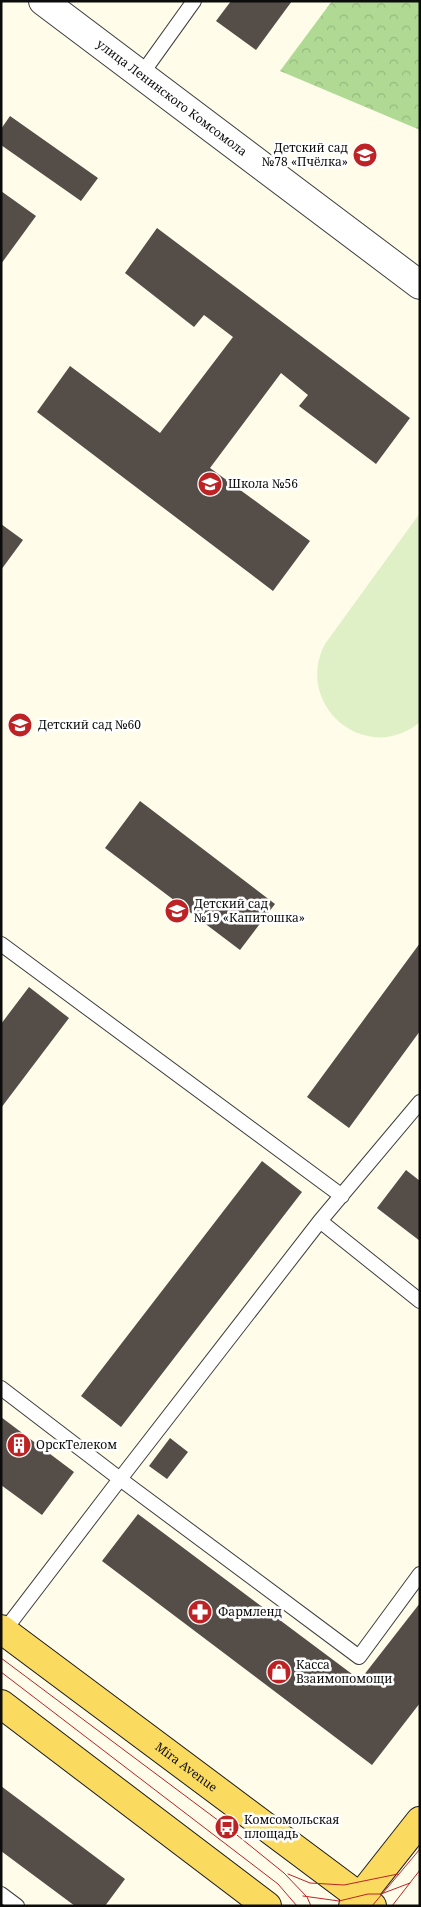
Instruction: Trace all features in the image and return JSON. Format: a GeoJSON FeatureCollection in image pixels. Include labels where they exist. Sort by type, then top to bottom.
{"type":"FeatureCollection","features":[{"type":"Feature","properties":{"kind":"main road","name":"Mira Avenue"},"geometry":{"type":"LineString","coordinates":[[3,1630],[362,1903]]}},
{"type":"Feature","properties":{"kind":"main road"},"geometry":{"type":"LineString","coordinates":[[1,1704],[267,1906]]}},
{"type":"Feature","properties":{"kind":"main road"},"geometry":{"type":"LineString","coordinates":[[362,1903],[420,1821]]}},
{"type":"Feature","properties":{"kind":"street","name":"улица Ленинского Комсомола"},"geometry":{"type":"LineString","coordinates":[[43,1],[420,285]]}},
{"type":"Feature","properties":{"kind":"lane"},"geometry":{"type":"LineString","coordinates":[[142,75],[194,1]]}},
{"type":"Feature","properties":{"kind":"lane"},"geometry":{"type":"LineString","coordinates":[[3,950],[342,1196]]}},
{"type":"Feature","properties":{"kind":"lane"},"geometry":{"type":"LineString","coordinates":[[3,1630],[320,1221],[420,1102]]}},
{"type":"Feature","properties":{"kind":"lane"},"geometry":{"type":"LineString","coordinates":[[320,1221],[420,1301]]}},
{"type":"Feature","properties":{"kind":"lane"},"geometry":{"type":"LineString","coordinates":[[1,1388],[359,1657],[420,1574]]}},
{"type":"Feature","properties":{"kind":"lane"},"geometry":{"type":"LineString","coordinates":[[1,1894],[17,1906]]}},
{"type":"Feature","properties":{"kind":"green space"},"geometry":{"type":"Polygon","coordinates":[[[332,1],[420,1],[420,130],[280,71],[332,1]]]}},
{"type":"Feature","properties":{"kind":"green space"},"geometry":{"type":"Polygon","coordinates":[[[420,513],[420,722],[399,734],[378,737],[358,733],[340,723],[327,707],[319,688],[318,667],[325,644],[420,513]]]}},
{"type":"Feature","properties":{"kind":"building"},"geometry":{"type":"Polygon","coordinates":[[[231,1],[292,1],[256,50],[216,21],[231,1]]]}},
{"type":"Feature","properties":{"kind":"building"},"geometry":{"type":"Polygon","coordinates":[[[10,116],[98,178],[81,201],[1,145],[1,129],[10,116]]]}},
{"type":"Feature","properties":{"kind":"building"},"geometry":{"type":"Polygon","coordinates":[[[1,191],[36,216],[1,264],[1,191]]]}},
{"type":"Feature","properties":{"kind":"building"},"geometry":{"type":"Polygon","coordinates":[[[157,228],[410,418],[376,464],[299,406],[308,395],[281,373],[210,468],[310,541],[273,591],[37,412],[70,366],[160,433],[233,337],[204,315],[194,327],[125,273],[157,228]]]}},
{"type":"Feature","properties":{"kind":"building"},"geometry":{"type":"Polygon","coordinates":[[[1,524],[23,540],[1,570],[1,524]]]}},
{"type":"Feature","properties":{"kind":"building"},"geometry":{"type":"Polygon","coordinates":[[[140,801],[275,904],[240,950],[105,848],[140,801]]]}},
{"type":"Feature","properties":{"kind":"building"},"geometry":{"type":"Polygon","coordinates":[[[420,943],[420,1031],[349,1128],[307,1097],[420,943]]]}},
{"type":"Feature","properties":{"kind":"building"},"geometry":{"type":"Polygon","coordinates":[[[29,987],[69,1018],[1,1108],[1,1024],[29,987]]]}},
{"type":"Feature","properties":{"kind":"building"},"geometry":{"type":"Polygon","coordinates":[[[262,1161],[302,1192],[121,1427],[81,1396],[262,1161]]]}},
{"type":"Feature","properties":{"kind":"building"},"geometry":{"type":"Polygon","coordinates":[[[406,1170],[420,1181],[420,1241],[377,1208],[406,1170]]]}},
{"type":"Feature","properties":{"kind":"building","name":"ОрскТелеком"},"geometry":{"type":"Polygon","coordinates":[[[1,1417],[74,1472],[42,1515],[1,1485],[1,1417]]]}},
{"type":"Feature","properties":{"kind":"building"},"geometry":{"type":"Polygon","coordinates":[[[170,1438],[188,1452],[167,1479],[149,1466],[170,1438]]]}},
{"type":"Feature","properties":{"kind":"building"},"geometry":{"type":"Polygon","coordinates":[[[138,1514],[360,1680],[420,1603],[420,1703],[372,1765],[102,1561],[138,1514]]]}},
{"type":"Feature","properties":{"kind":"building"},"geometry":{"type":"Polygon","coordinates":[[[1,1786],[125,1879],[105,1906],[75,1906],[1,1851],[1,1786]]]}},
{"type":"Feature","properties":{"kind":"tram line"},"geometry":{"type":"LineString","coordinates":[[1,1658],[227,1827],[284,1873],[307,1897],[311,1906]]}},
{"type":"Feature","properties":{"kind":"tram line"},"geometry":{"type":"LineString","coordinates":[[1,1672],[278,1884],[297,1906]]}},
{"type":"Feature","properties":{"kind":"tram line"},"geometry":{"type":"LineString","coordinates":[[372,1906],[420,1849]]}},
{"type":"Feature","properties":{"kind":"tram line"},"geometry":{"type":"LineString","coordinates":[[392,1906],[420,1870]]}},
{"type":"Feature","properties":{"kind":"tram line"},"geometry":{"type":"LineString","coordinates":[[288,1874],[310,1883],[344,1885],[398,1874]]}},
{"type":"Feature","properties":{"kind":"tram line"},"geometry":{"type":"LineString","coordinates":[[303,1896],[339,1901],[368,1894],[381,1894],[410,1883]]}},
{"type":"Feature","properties":{"kind":"place","name":"Детский сад №78 «Пчёлка»"},"geometry":{"type":"Point","coordinates":[365,155]}},
{"type":"Feature","properties":{"kind":"place","name":"Школа №56"},"geometry":{"type":"Point","coordinates":[210,484]}},
{"type":"Feature","properties":{"kind":"place","name":"Детский сад №60"},"geometry":{"type":"Point","coordinates":[20,725]}},
{"type":"Feature","properties":{"kind":"place","name":"Детский сад №19 «Капитошка»"},"geometry":{"type":"Point","coordinates":[177,911]}},
{"type":"Feature","properties":{"kind":"place","name":"ОрскТелеком"},"geometry":{"type":"Point","coordinates":[19,1445]}},
{"type":"Feature","properties":{"kind":"place","name":"Фармленд"},"geometry":{"type":"Point","coordinates":[200,1612]}},
{"type":"Feature","properties":{"kind":"place","name":"Касса Взаимопомощи"},"geometry":{"type":"Point","coordinates":[279,1672]}},
{"type":"Feature","properties":{"kind":"place","name":"Комсомольская площадь"},"geometry":{"type":"Point","coordinates":[227,1827]}}]}
